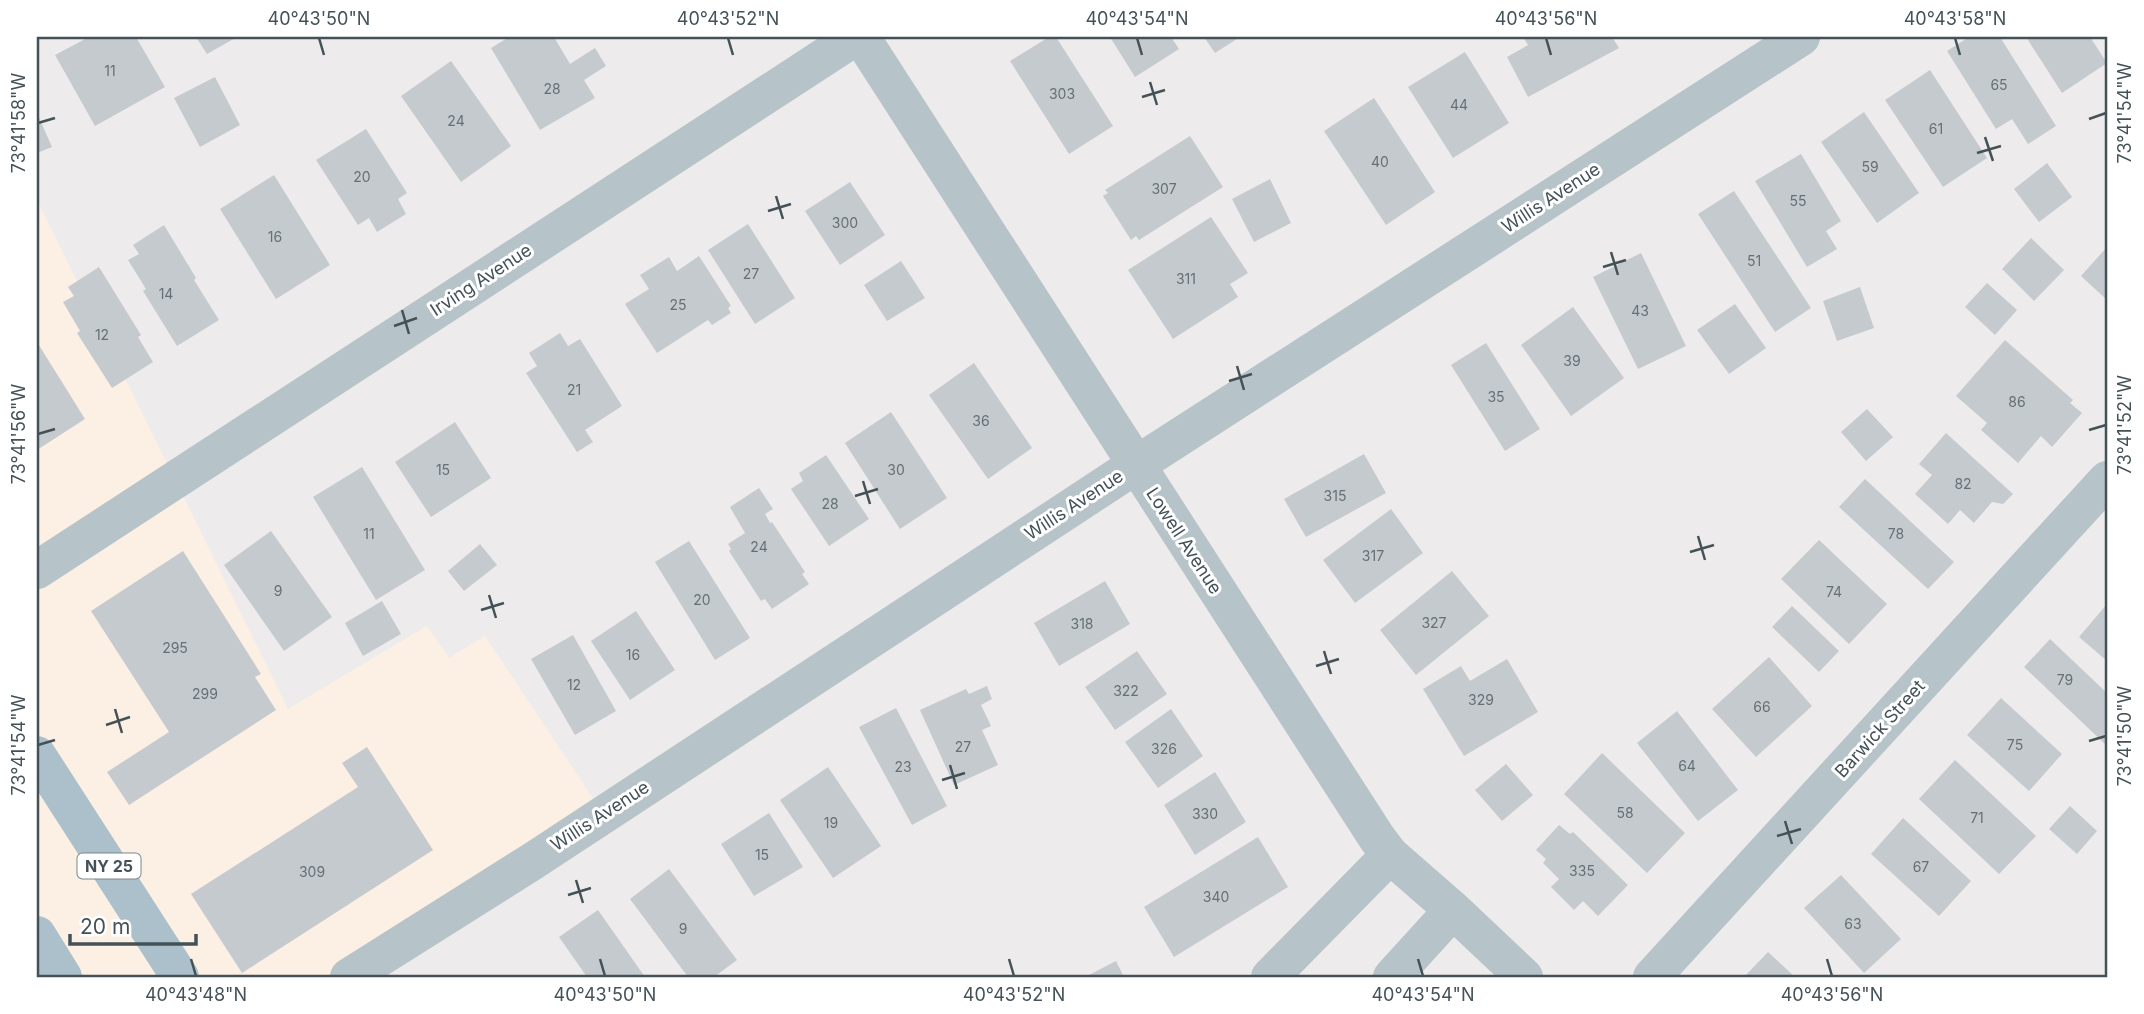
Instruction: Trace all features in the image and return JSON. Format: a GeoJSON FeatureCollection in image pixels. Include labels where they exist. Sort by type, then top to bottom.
{"type":"FeatureCollection","features":[{"type":"Feature","properties":{"kind":"main road","name":"NY 25"},"geometry":{"type":"LineString","coordinates":[[37,755],[180,977]]}},
{"type":"Feature","properties":{"kind":"main road"},"geometry":{"type":"LineString","coordinates":[[37,935],[63,977]]}},
{"type":"Feature","properties":{"kind":"street","name":"Irving Avenue"},"geometry":{"type":"LineString","coordinates":[[37,570],[855,37]]}},
{"type":"Feature","properties":{"kind":"street","name":"Lowell Avenue"},"geometry":{"type":"LineString","coordinates":[[860,37],[1377,838],[1390,855],[1524,977]]}},
{"type":"Feature","properties":{"kind":"street","name":"Willis Avenue"},"geometry":{"type":"LineString","coordinates":[[349,977],[533,861],[1136,465],[1801,37]]}},
{"type":"Feature","properties":{"kind":"street","name":"Barwick Street"},"geometry":{"type":"LineString","coordinates":[[1652,977],[2107,480]]}},
{"type":"Feature","properties":{"kind":"street"},"geometry":{"type":"LineString","coordinates":[[1270,977],[1390,855]]}},
{"type":"Feature","properties":{"kind":"street"},"geometry":{"type":"LineString","coordinates":[[1392,977],[1453,910]]}},
{"type":"Feature","properties":{"kind":"shaded area"},"geometry":{"type":"Polygon","coordinates":[[[37,200],[288,709],[427,626],[449,658],[485,636],[610,824],[383,977],[37,977],[37,200]]]}},
{"type":"Feature","properties":{"kind":"building"},"geometry":{"type":"Polygon","coordinates":[[[89,37],[136,37],[165,87],[95,126],[55,55],[89,37]]]}},
{"type":"Feature","properties":{"kind":"building"},"geometry":{"type":"Polygon","coordinates":[[[196,37],[237,37],[207,54],[196,37]]]}},
{"type":"Feature","properties":{"kind":"building"},"geometry":{"type":"Polygon","coordinates":[[[509,37],[554,37],[570,64],[595,48],[606,66],[584,80],[595,98],[540,130],[491,48],[509,37]]]}},
{"type":"Feature","properties":{"kind":"building"},"geometry":{"type":"Polygon","coordinates":[[[1049,37],[1056,37],[1113,126],[1069,154],[1010,61],[1049,37]]]}},
{"type":"Feature","properties":{"kind":"building"},"geometry":{"type":"Polygon","coordinates":[[[1110,37],[1171,37],[1179,49],[1135,77],[1110,37]]]}},
{"type":"Feature","properties":{"kind":"building"},"geometry":{"type":"Polygon","coordinates":[[[1204,37],[1240,37],[1215,53],[1204,37]]]}},
{"type":"Feature","properties":{"kind":"building"},"geometry":{"type":"Polygon","coordinates":[[[1523,37],[1612,37],[1619,48],[1528,97],[1507,57],[1528,45],[1523,37]]]}},
{"type":"Feature","properties":{"kind":"building"},"geometry":{"type":"Polygon","coordinates":[[[1969,37],[2000,37],[2056,126],[2028,144],[2012,119],[1996,129],[1947,51],[1969,37]]]}},
{"type":"Feature","properties":{"kind":"building"},"geometry":{"type":"Polygon","coordinates":[[[2026,37],[2090,37],[2107,63],[2062,93],[2026,37]]]}},
{"type":"Feature","properties":{"kind":"building"},"geometry":{"type":"Polygon","coordinates":[[[1465,52],[1509,123],[1453,158],[1408,87],[1465,52]]]}},
{"type":"Feature","properties":{"kind":"building"},"geometry":{"type":"Polygon","coordinates":[[[451,61],[511,146],[461,182],[401,96],[451,61]]]}},
{"type":"Feature","properties":{"kind":"building"},"geometry":{"type":"Polygon","coordinates":[[[1930,70],[1987,158],[1943,187],[1885,100],[1930,70]]]}},
{"type":"Feature","properties":{"kind":"building"},"geometry":{"type":"Polygon","coordinates":[[[215,77],[240,125],[200,147],[174,98],[215,77]]]}},
{"type":"Feature","properties":{"kind":"building"},"geometry":{"type":"Polygon","coordinates":[[[1374,98],[1435,192],[1386,225],[1324,131],[1374,98]]]}},
{"type":"Feature","properties":{"kind":"building"},"geometry":{"type":"Polygon","coordinates":[[[1864,112],[1919,193],[1877,223],[1821,142],[1864,112]]]}},
{"type":"Feature","properties":{"kind":"building"},"geometry":{"type":"Polygon","coordinates":[[[37,113],[52,147],[37,153],[37,113]]]}},
{"type":"Feature","properties":{"kind":"building"},"geometry":{"type":"Polygon","coordinates":[[[366,129],[407,193],[398,199],[406,214],[377,232],[369,218],[358,225],[316,160],[366,129]]]}},
{"type":"Feature","properties":{"kind":"building"},"geometry":{"type":"Polygon","coordinates":[[[1190,136],[1223,187],[1139,240],[1136,236],[1131,240],[1103,196],[1108,193],[1105,190],[1190,136]]]}},
{"type":"Feature","properties":{"kind":"building"},"geometry":{"type":"Polygon","coordinates":[[[1801,154],[1841,221],[1826,231],[1837,249],[1807,267],[1755,181],[1801,154]]]}},
{"type":"Feature","properties":{"kind":"building"},"geometry":{"type":"Polygon","coordinates":[[[2047,163],[2072,197],[2039,222],[2014,189],[2047,163]]]}},
{"type":"Feature","properties":{"kind":"building"},"geometry":{"type":"Polygon","coordinates":[[[274,175],[330,265],[276,299],[220,209],[274,175]]]}},
{"type":"Feature","properties":{"kind":"building"},"geometry":{"type":"Polygon","coordinates":[[[1270,179],[1291,223],[1254,242],[1232,199],[1270,179]]]}},
{"type":"Feature","properties":{"kind":"building"},"geometry":{"type":"Polygon","coordinates":[[[850,182],[885,235],[840,265],[805,211],[850,182]]]}},
{"type":"Feature","properties":{"kind":"building"},"geometry":{"type":"Polygon","coordinates":[[[1734,191],[1811,308],[1775,332],[1698,214],[1734,191]]]}},
{"type":"Feature","properties":{"kind":"building"},"geometry":{"type":"Polygon","coordinates":[[[1211,217],[1248,273],[1230,284],[1238,297],[1173,339],[1128,270],[1211,217]]]}},
{"type":"Feature","properties":{"kind":"building"},"geometry":{"type":"Polygon","coordinates":[[[748,224],[795,298],[755,324],[708,250],[748,224]]]}},
{"type":"Feature","properties":{"kind":"building"},"geometry":{"type":"Polygon","coordinates":[[[164,225],[219,320],[177,346],[143,291],[146,289],[128,260],[139,254],[133,245],[164,225]]]}},
{"type":"Feature","properties":{"kind":"building"},"geometry":{"type":"Polygon","coordinates":[[[2031,238],[2064,270],[2034,301],[2002,269],[2031,238]]]}},
{"type":"Feature","properties":{"kind":"building"},"geometry":{"type":"Polygon","coordinates":[[[2107,247],[2107,300],[2081,276],[2107,247]]]}},
{"type":"Feature","properties":{"kind":"building"},"geometry":{"type":"Polygon","coordinates":[[[1641,253],[1686,346],[1638,369],[1593,277],[1641,253]]]}},
{"type":"Feature","properties":{"kind":"building"},"geometry":{"type":"Polygon","coordinates":[[[699,256],[731,306],[728,308],[731,313],[712,325],[708,320],[657,353],[625,304],[649,289],[640,275],[669,257],[677,271],[699,256]]]}},
{"type":"Feature","properties":{"kind":"building"},"geometry":{"type":"Polygon","coordinates":[[[901,261],[925,298],[887,321],[864,285],[901,261]]]}},
{"type":"Feature","properties":{"kind":"building"},"geometry":{"type":"Polygon","coordinates":[[[99,267],[141,335],[138,337],[153,362],[112,388],[77,333],[80,331],[63,302],[74,296],[68,287],[99,267]]]}},
{"type":"Feature","properties":{"kind":"building"},"geometry":{"type":"Polygon","coordinates":[[[1987,283],[2017,310],[1995,335],[1965,307],[1987,283]]]}},
{"type":"Feature","properties":{"kind":"building"},"geometry":{"type":"Polygon","coordinates":[[[1860,287],[1874,328],[1837,341],[1823,301],[1860,287]]]}},
{"type":"Feature","properties":{"kind":"building"},"geometry":{"type":"Polygon","coordinates":[[[1735,304],[1766,348],[1729,374],[1697,330],[1735,304]]]}},
{"type":"Feature","properties":{"kind":"building"},"geometry":{"type":"Polygon","coordinates":[[[1573,307],[1624,378],[1571,416],[1521,345],[1573,307]]]}},
{"type":"Feature","properties":{"kind":"building"},"geometry":{"type":"Polygon","coordinates":[[[560,333],[568,346],[580,339],[622,406],[585,430],[593,442],[577,452],[526,373],[537,366],[529,353],[560,333]]]}},
{"type":"Feature","properties":{"kind":"building"},"geometry":{"type":"Polygon","coordinates":[[[2005,340],[2073,400],[2070,403],[2082,413],[2052,447],[2041,436],[2018,463],[1981,430],[1987,423],[1956,396],[2005,340]]]}},
{"type":"Feature","properties":{"kind":"building"},"geometry":{"type":"Polygon","coordinates":[[[37,342],[85,419],[37,450],[37,342]]]}},
{"type":"Feature","properties":{"kind":"building"},"geometry":{"type":"Polygon","coordinates":[[[1486,343],[1540,429],[1505,451],[1451,365],[1486,343]]]}},
{"type":"Feature","properties":{"kind":"building"},"geometry":{"type":"Polygon","coordinates":[[[974,363],[1032,448],[988,479],[929,395],[974,363]]]}},
{"type":"Feature","properties":{"kind":"building"},"geometry":{"type":"Polygon","coordinates":[[[1867,409],[1893,437],[1866,461],[1841,432],[1867,409]]]}},
{"type":"Feature","properties":{"kind":"building"},"geometry":{"type":"Polygon","coordinates":[[[891,412],[947,498],[900,529],[845,443],[891,412]]]}},
{"type":"Feature","properties":{"kind":"building"},"geometry":{"type":"Polygon","coordinates":[[[455,422],[491,478],[431,517],[395,462],[455,422]]]}},
{"type":"Feature","properties":{"kind":"building"},"geometry":{"type":"Polygon","coordinates":[[[1946,433],[2013,494],[2003,504],[1992,502],[1974,523],[1960,510],[1948,524],[1915,494],[1932,475],[1919,464],[1946,433]]]}},
{"type":"Feature","properties":{"kind":"building"},"geometry":{"type":"Polygon","coordinates":[[[1364,454],[1386,493],[1306,537],[1284,499],[1364,454]]]}},
{"type":"Feature","properties":{"kind":"building"},"geometry":{"type":"Polygon","coordinates":[[[826,455],[869,519],[829,546],[791,489],[803,481],[799,473],[826,455]]]}},
{"type":"Feature","properties":{"kind":"building"},"geometry":{"type":"Polygon","coordinates":[[[362,467],[425,570],[376,600],[313,497],[362,467]]]}},
{"type":"Feature","properties":{"kind":"building"},"geometry":{"type":"Polygon","coordinates":[[[1865,479],[1954,562],[1928,589],[1839,507],[1865,479]]]}},
{"type":"Feature","properties":{"kind":"building"},"geometry":{"type":"Polygon","coordinates":[[[759,488],[773,509],[765,514],[805,572],[802,574],[809,584],[772,609],[765,599],[761,601],[729,551],[731,549],[728,544],[745,533],[730,507],[759,488]]]}},
{"type":"Feature","properties":{"kind":"building"},"geometry":{"type":"Polygon","coordinates":[[[1391,509],[1423,553],[1355,603],[1323,560],[1391,509]]]}},
{"type":"Feature","properties":{"kind":"building"},"geometry":{"type":"Polygon","coordinates":[[[271,531],[332,617],[284,651],[224,565],[271,531]]]}},
{"type":"Feature","properties":{"kind":"building"},"geometry":{"type":"Polygon","coordinates":[[[1819,540],[1887,604],[1849,644],[1781,579],[1819,540]]]}},
{"type":"Feature","properties":{"kind":"building"},"geometry":{"type":"Polygon","coordinates":[[[689,541],[750,638],[715,660],[655,562],[689,541]]]}},
{"type":"Feature","properties":{"kind":"building"},"geometry":{"type":"Polygon","coordinates":[[[480,544],[497,565],[464,591],[448,571],[480,544]]]}},
{"type":"Feature","properties":{"kind":"building"},"geometry":{"type":"Polygon","coordinates":[[[183,551],[261,674],[255,677],[276,710],[129,805],[107,772],[169,732],[91,611],[183,551]]]}},
{"type":"Feature","properties":{"kind":"building"},"geometry":{"type":"Polygon","coordinates":[[[1452,571],[1489,616],[1416,675],[1380,630],[1452,571]]]}},
{"type":"Feature","properties":{"kind":"building"},"geometry":{"type":"Polygon","coordinates":[[[1105,581],[1130,624],[1059,666],[1034,623],[1105,581]]]}},
{"type":"Feature","properties":{"kind":"building"},"geometry":{"type":"Polygon","coordinates":[[[382,601],[401,634],[363,656],[345,623],[382,601]]]}},
{"type":"Feature","properties":{"kind":"building"},"geometry":{"type":"Polygon","coordinates":[[[2107,604],[2107,661],[2079,637],[2107,604]]]}},
{"type":"Feature","properties":{"kind":"building"},"geometry":{"type":"Polygon","coordinates":[[[1792,606],[1839,651],[1819,672],[1772,627],[1792,606]]]}},
{"type":"Feature","properties":{"kind":"building"},"geometry":{"type":"Polygon","coordinates":[[[636,611],[675,670],[630,700],[591,641],[636,611]]]}},
{"type":"Feature","properties":{"kind":"building"},"geometry":{"type":"Polygon","coordinates":[[[573,635],[616,711],[575,735],[531,659],[573,635]]]}},
{"type":"Feature","properties":{"kind":"building"},"geometry":{"type":"Polygon","coordinates":[[[2050,639],[2107,693],[2107,746],[2024,667],[2050,639]]]}},
{"type":"Feature","properties":{"kind":"building"},"geometry":{"type":"Polygon","coordinates":[[[1137,651],[1167,694],[1115,730],[1085,687],[1137,651]]]}},
{"type":"Feature","properties":{"kind":"building"},"geometry":{"type":"Polygon","coordinates":[[[1769,657],[1812,706],[1756,757],[1712,709],[1769,657]]]}},
{"type":"Feature","properties":{"kind":"building"},"geometry":{"type":"Polygon","coordinates":[[[1507,659],[1538,712],[1464,756],[1423,689],[1461,666],[1470,681],[1507,659]]]}},
{"type":"Feature","properties":{"kind":"building"},"geometry":{"type":"Polygon","coordinates":[[[987,686],[992,699],[981,705],[991,726],[982,730],[998,765],[954,785],[920,710],[966,689],[969,694],[987,686]]]}},
{"type":"Feature","properties":{"kind":"building"},"geometry":{"type":"Polygon","coordinates":[[[2001,698],[2062,754],[2029,791],[1967,735],[2001,698]]]}},
{"type":"Feature","properties":{"kind":"building"},"geometry":{"type":"Polygon","coordinates":[[[896,708],[947,806],[912,825],[859,727],[896,708]]]}},
{"type":"Feature","properties":{"kind":"building"},"geometry":{"type":"Polygon","coordinates":[[[1171,709],[1203,756],[1158,788],[1125,742],[1171,709]]]}},
{"type":"Feature","properties":{"kind":"building"},"geometry":{"type":"Polygon","coordinates":[[[1677,711],[1738,790],[1698,821],[1637,743],[1677,711]]]}},
{"type":"Feature","properties":{"kind":"building"},"geometry":{"type":"Polygon","coordinates":[[[367,747],[433,850],[242,973],[191,894],[358,787],[342,763],[367,747]]]}},
{"type":"Feature","properties":{"kind":"building"},"geometry":{"type":"Polygon","coordinates":[[[1602,753],[1685,833],[1647,873],[1564,794],[1602,753]]]}},
{"type":"Feature","properties":{"kind":"building"},"geometry":{"type":"Polygon","coordinates":[[[1955,760],[2036,836],[1999,874],[1919,799],[1955,760]]]}},
{"type":"Feature","properties":{"kind":"building"},"geometry":{"type":"Polygon","coordinates":[[[1506,764],[1533,795],[1502,821],[1475,790],[1506,764]]]}},
{"type":"Feature","properties":{"kind":"building"},"geometry":{"type":"Polygon","coordinates":[[[828,767],[881,846],[833,878],[780,800],[828,767]]]}},
{"type":"Feature","properties":{"kind":"building"},"geometry":{"type":"Polygon","coordinates":[[[1215,772],[1246,822],[1195,855],[1164,805],[1215,772]]]}},
{"type":"Feature","properties":{"kind":"building"},"geometry":{"type":"Polygon","coordinates":[[[2070,806],[2097,831],[2077,854],[2049,829],[2070,806]]]}},
{"type":"Feature","properties":{"kind":"building"},"geometry":{"type":"Polygon","coordinates":[[[769,813],[803,867],[754,896],[721,844],[769,813]]]}},
{"type":"Feature","properties":{"kind":"building"},"geometry":{"type":"Polygon","coordinates":[[[1903,818],[1971,881],[1939,916],[1871,854],[1903,818]]]}},
{"type":"Feature","properties":{"kind":"building"},"geometry":{"type":"Polygon","coordinates":[[[1559,825],[1570,834],[1573,832],[1628,885],[1598,916],[1583,901],[1574,910],[1551,887],[1559,879],[1543,863],[1546,859],[1536,850],[1559,825]]]}},
{"type":"Feature","properties":{"kind":"building"},"geometry":{"type":"Polygon","coordinates":[[[1258,837],[1288,887],[1174,957],[1144,907],[1258,837]]]}},
{"type":"Feature","properties":{"kind":"building"},"geometry":{"type":"Polygon","coordinates":[[[669,869],[737,960],[714,977],[688,977],[630,899],[669,869]]]}},
{"type":"Feature","properties":{"kind":"building"},"geometry":{"type":"Polygon","coordinates":[[[1841,875],[1901,939],[1864,973],[1804,908],[1841,875]]]}},
{"type":"Feature","properties":{"kind":"building"},"geometry":{"type":"Polygon","coordinates":[[[598,910],[645,977],[587,977],[559,937],[598,910]]]}},
{"type":"Feature","properties":{"kind":"building"},"geometry":{"type":"Polygon","coordinates":[[[1768,952],[1795,977],[1744,977],[1768,952]]]}},
{"type":"Feature","properties":{"kind":"building"},"geometry":{"type":"Polygon","coordinates":[[[1116,961],[1124,977],[1085,977],[1116,961]]]}}]}
